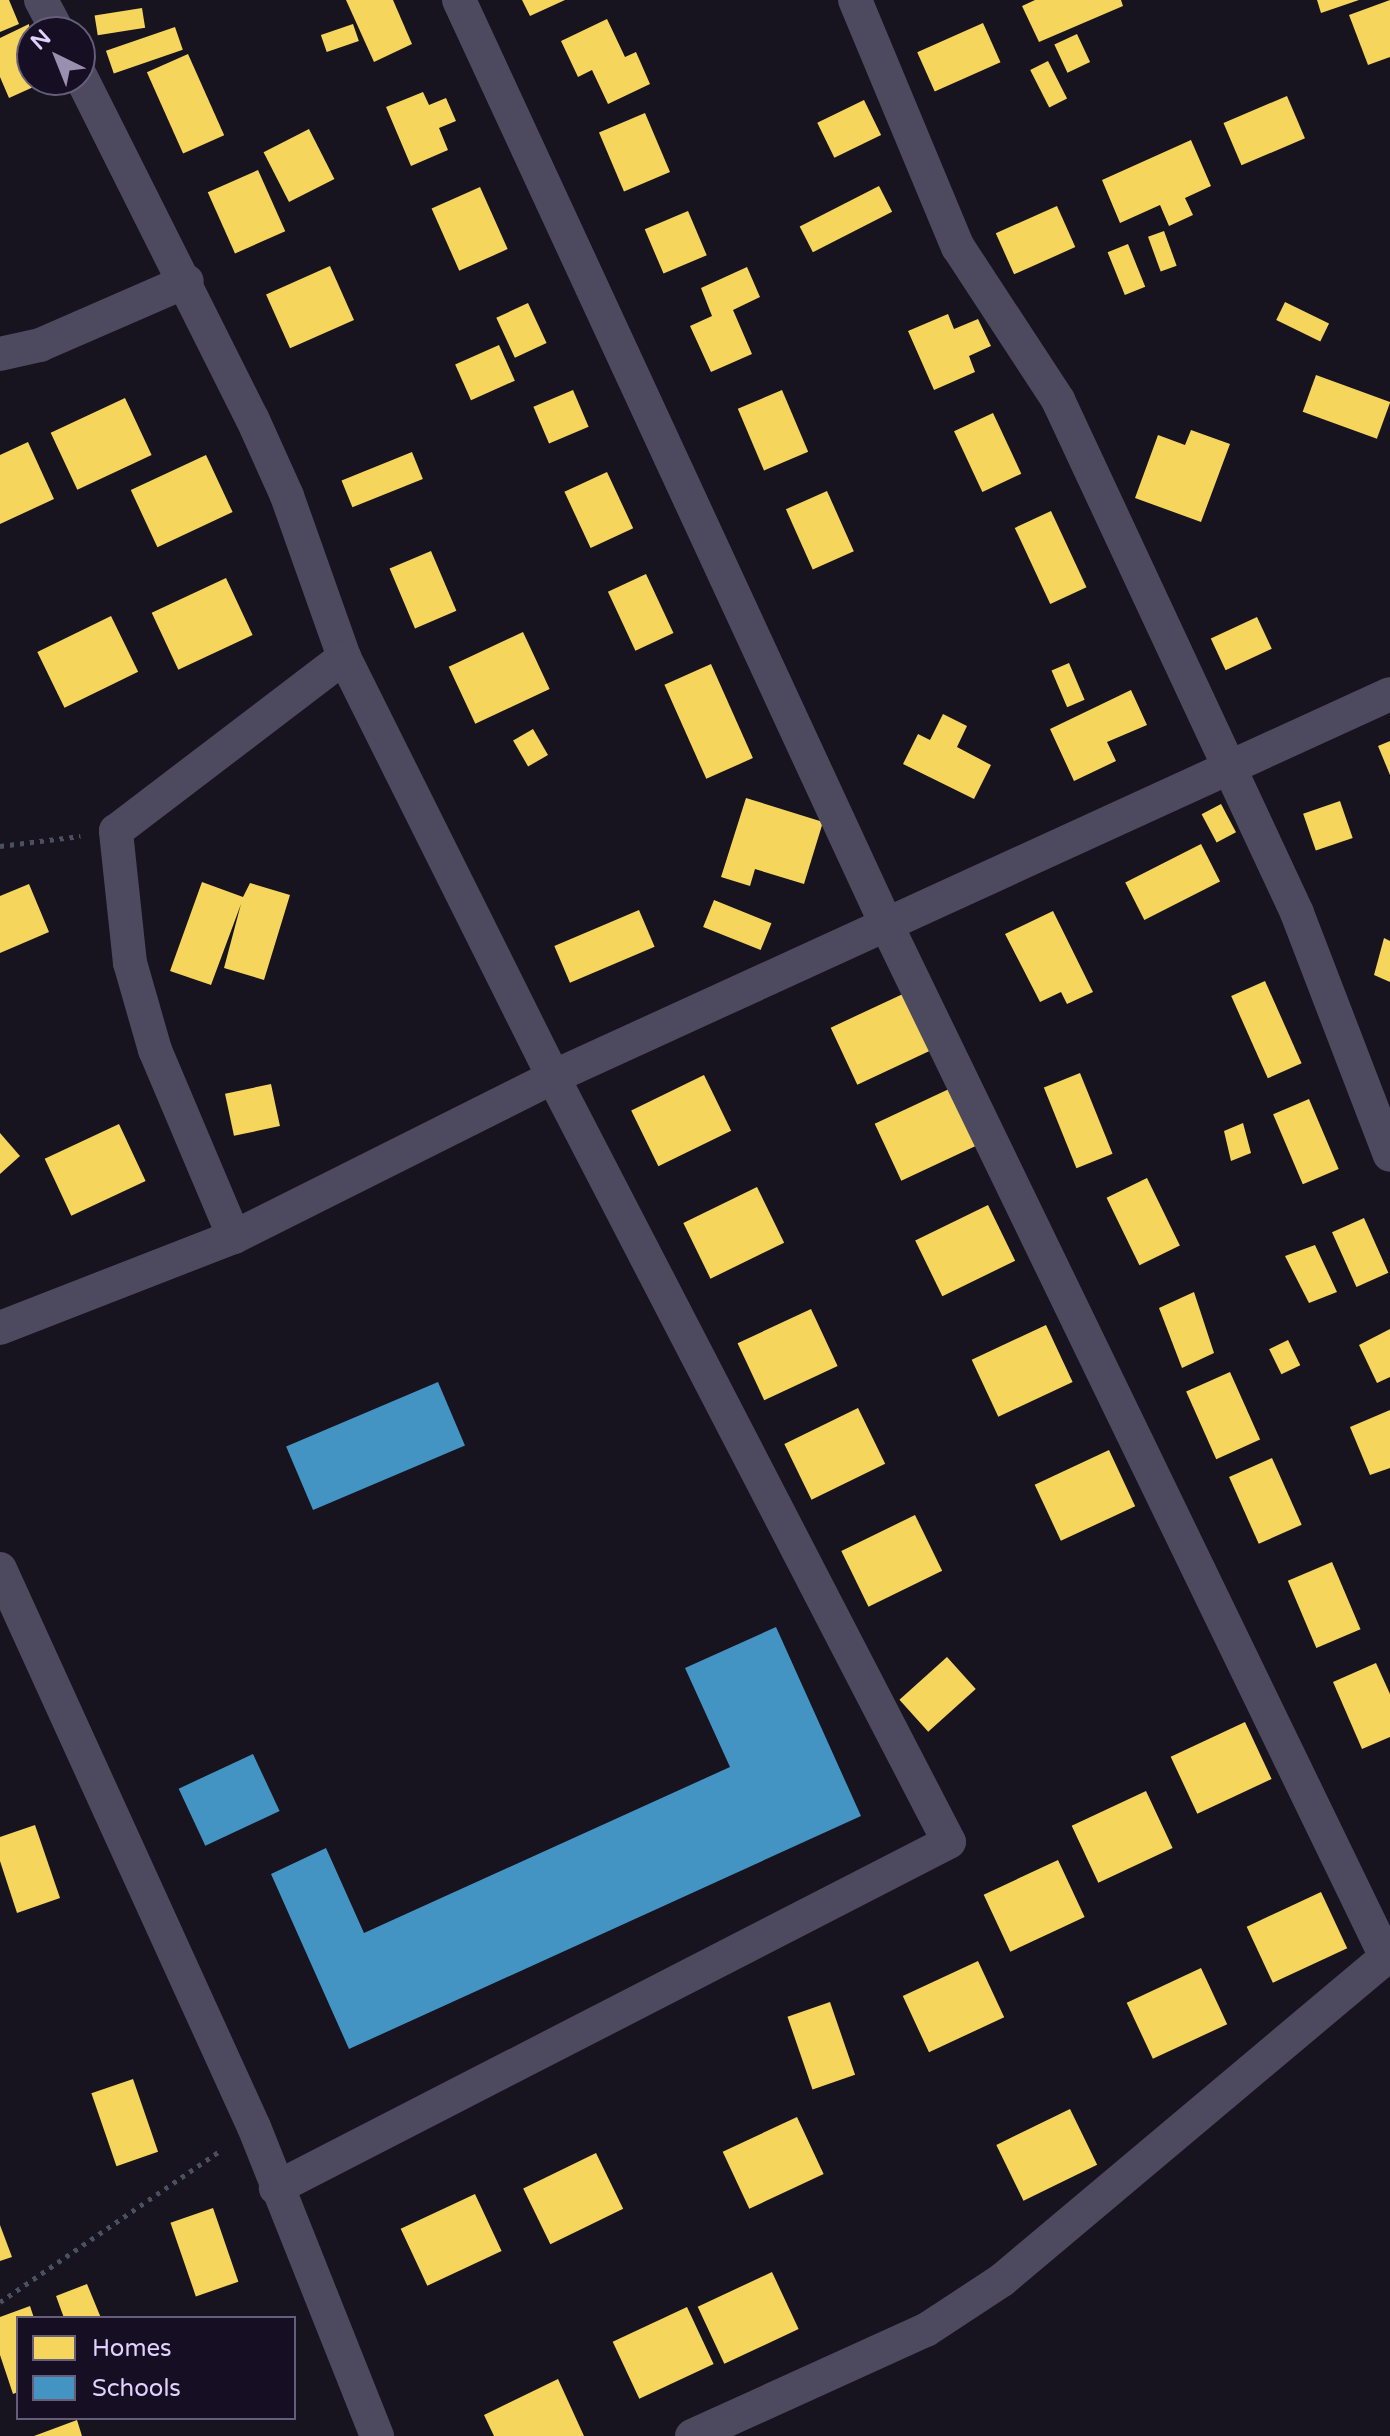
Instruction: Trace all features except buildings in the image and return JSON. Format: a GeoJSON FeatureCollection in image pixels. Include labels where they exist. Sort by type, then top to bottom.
{"type":"FeatureCollection","features":[{"type":"Feature","properties":{"kind":"street"},"geometry":{"type":"LineString","coordinates":[[459,0],[888,928],[1388,1956],[1002,2280],[926,2330],[692,2436]]}},
{"type":"Feature","properties":{"kind":"street"},"geometry":{"type":"LineString","coordinates":[[855,0],[958,247],[1058,400],[1297,913],[1390,1155]]}},
{"type":"Feature","properties":{"kind":"street"},"geometry":{"type":"LineString","coordinates":[[91,96],[187,281],[287,496],[344,657],[553,1077],[949,1842],[276,2188]]}},
{"type":"Feature","properties":{"kind":"street"},"geometry":{"type":"LineString","coordinates":[[0,354],[40,345],[187,281]]}},
{"type":"Feature","properties":{"kind":"street"},"geometry":{"type":"LineString","coordinates":[[234,1237],[155,1050],[130,963],[116,831],[344,657]]}},
{"type":"Feature","properties":{"kind":"street"},"geometry":{"type":"LineString","coordinates":[[0,1328],[234,1237],[553,1077],[888,928],[1390,694]]}},
{"type":"Feature","properties":{"kind":"street"},"geometry":{"type":"LineString","coordinates":[[0,1569],[254,2127],[377,2436]]}},
{"type":"Feature","properties":{"kind":"path"},"geometry":{"type":"LineString","coordinates":[[0,846],[116,831]]}},
{"type":"Feature","properties":{"kind":"path"},"geometry":{"type":"LineString","coordinates":[[0,2302],[254,2127]]}}]}
